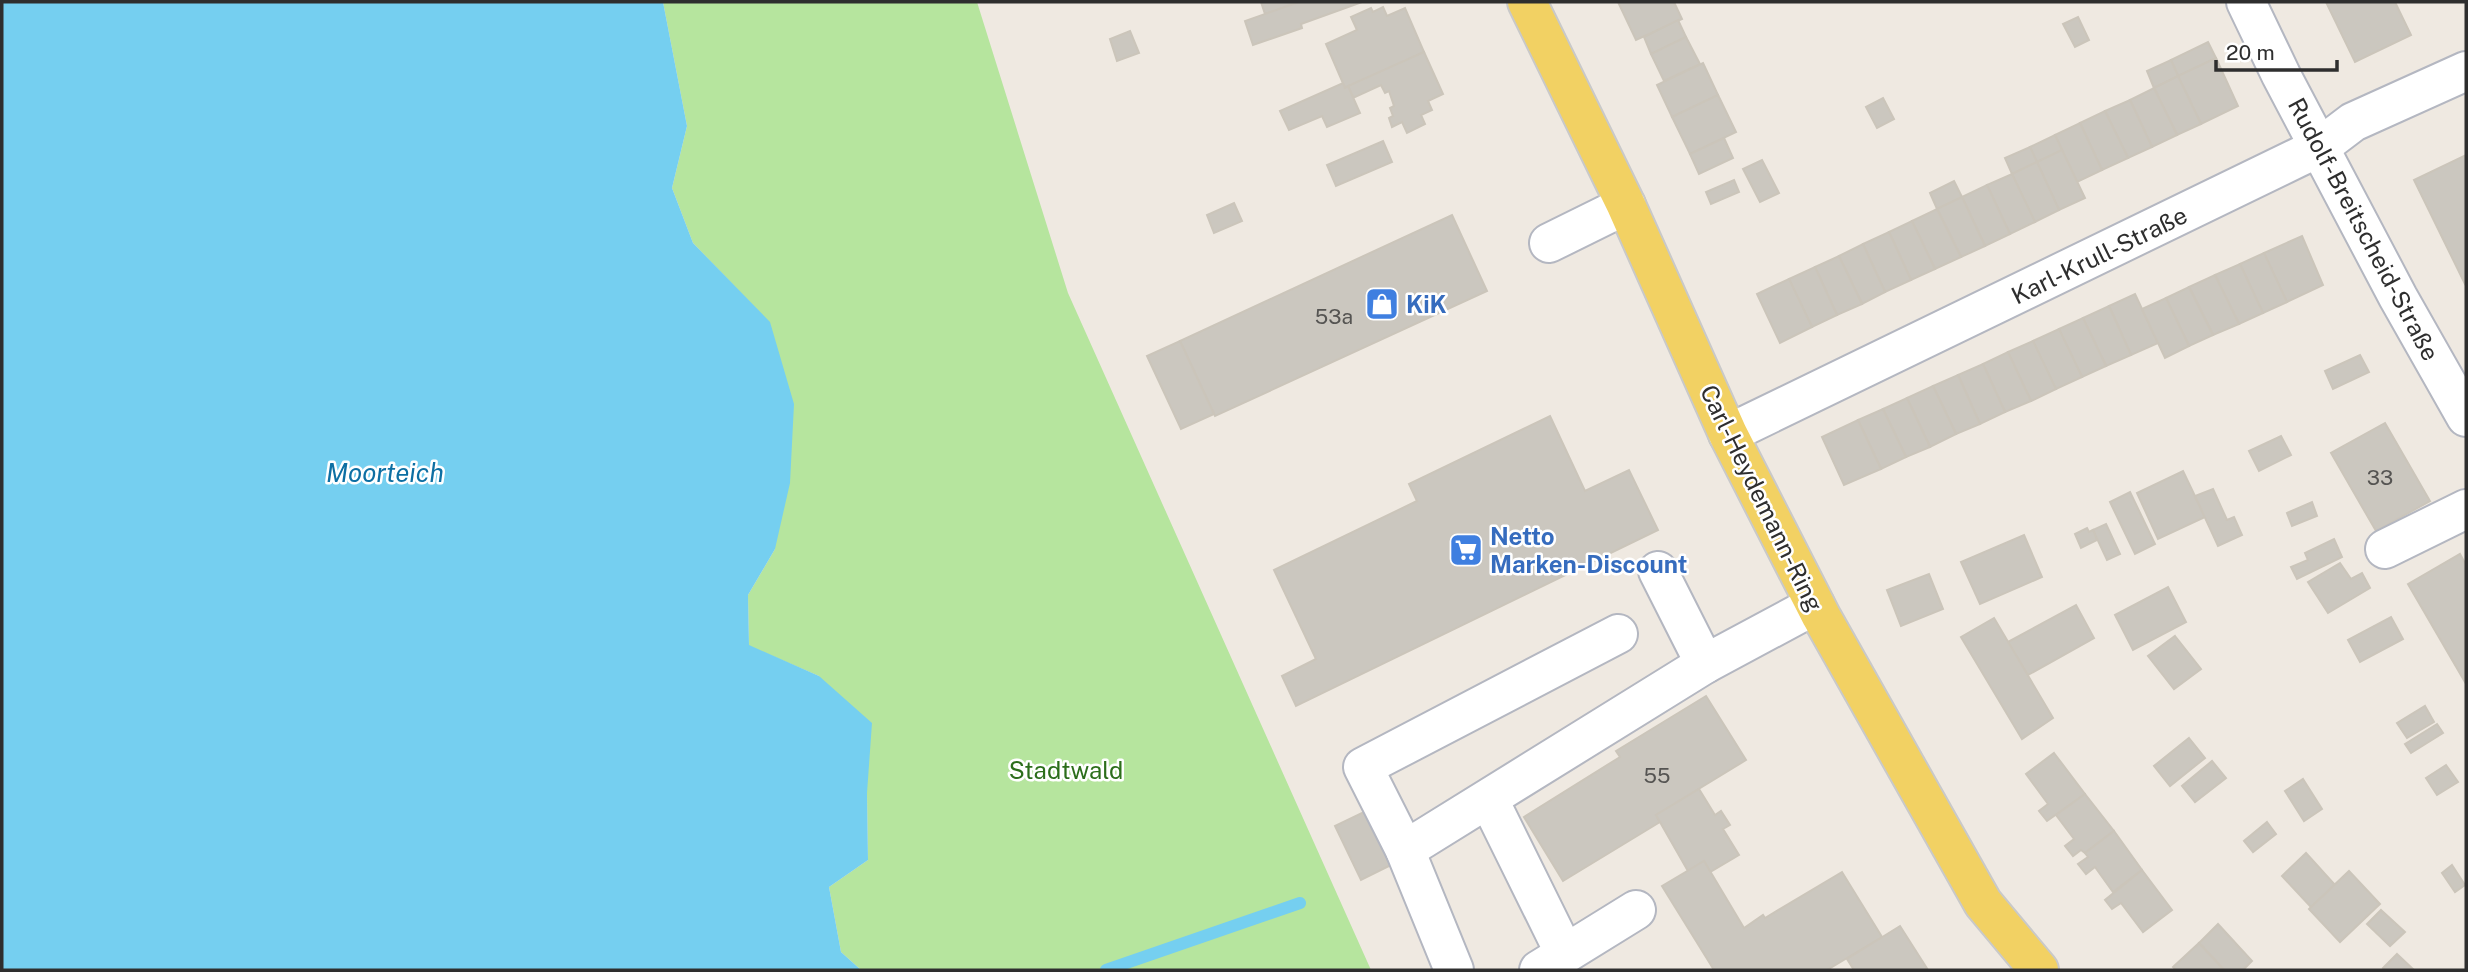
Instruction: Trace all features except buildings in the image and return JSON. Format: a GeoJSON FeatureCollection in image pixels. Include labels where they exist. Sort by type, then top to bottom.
{"type":"FeatureCollection","features":[{"type":"Feature","properties":{"kind":"main road","name":"Carl-Heydemann-Ring"},"geometry":{"type":"LineString","coordinates":[[1527,2],[1626,205],[1728,434],[1815,605],[1983,903],[2039,970]]}},
{"type":"Feature","properties":{"kind":"street","name":"Rudolf-Breitscheid-Straße"},"geometry":{"type":"LineString","coordinates":[[2246,2],[2281,75],[2398,298],[2466,417]]}},
{"type":"Feature","properties":{"kind":"street","name":"Karl-Krull-Straße"},"geometry":{"type":"LineString","coordinates":[[1728,434],[2320,147],[2353,122],[2466,71]]}},
{"type":"Feature","properties":{"kind":"street"},"geometry":{"type":"LineString","coordinates":[[1549,243],[1626,205]]}},
{"type":"Feature","properties":{"kind":"street"},"geometry":{"type":"LineString","coordinates":[[2385,549],[2466,509]]}},
{"type":"Feature","properties":{"kind":"street"},"geometry":{"type":"LineString","coordinates":[[1658,571],[1705,664]]}},
{"type":"Feature","properties":{"kind":"street"},"geometry":{"type":"LineString","coordinates":[[1405,850],[1705,664],[1815,605]]}},
{"type":"Feature","properties":{"kind":"street"},"geometry":{"type":"LineString","coordinates":[[1454,970],[1405,850],[1363,767],[1618,634]]}},
{"type":"Feature","properties":{"kind":"street"},"geometry":{"type":"LineString","coordinates":[[1489,800],[1552,962],[1636,910]]}},
{"type":"Feature","properties":{"kind":"green space","name":"Stadtwald"},"geometry":{"type":"Polygon","coordinates":[[[663,2],[977,2],[1068,293],[1371,970],[861,970],[841,952],[829,887],[868,860],[867,793],[819,676],[749,646],[748,595],[775,549],[770,323],[693,243],[672,188],[687,126],[663,2]]]}},
{"type":"Feature","properties":{"kind":"water","name":"Moorteich"},"geometry":{"type":"Polygon","coordinates":[[[2,2],[663,2],[687,126],[672,188],[693,243],[770,322],[794,404],[790,483],[775,549],[748,595],[749,645],[819,676],[872,723],[867,793],[868,860],[829,887],[841,952],[861,970],[2,970],[2,2]]]}},
{"type":"Feature","properties":{"kind":"waterway"},"geometry":{"type":"LineString","coordinates":[[1106,970],[1300,903]]}},
{"type":"Feature","properties":{"kind":"place","name":"KiK"},"geometry":{"type":"Point","coordinates":[1382,304]}},
{"type":"Feature","properties":{"kind":"place","name":"Netto Marken-Discount"},"geometry":{"type":"Point","coordinates":[1466,550]}}]}
